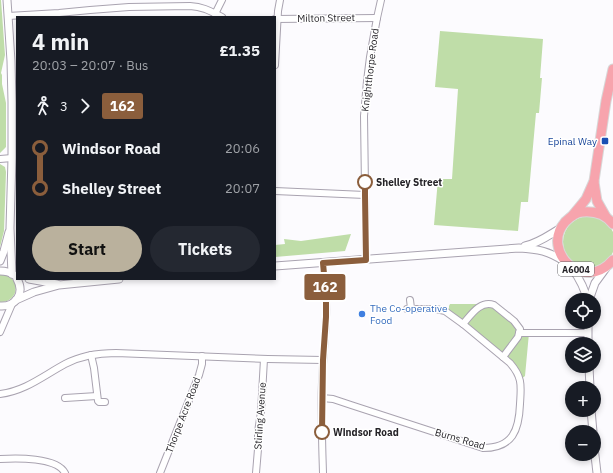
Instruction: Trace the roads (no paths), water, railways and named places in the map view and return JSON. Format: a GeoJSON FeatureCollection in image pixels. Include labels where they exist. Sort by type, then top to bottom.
{"type":"FeatureCollection","features":[{"type":"Feature","properties":{"kind":"main road"},"geometry":{"type":"LineString","coordinates":[[561,228],[586,199],[594,181],[606,102],[613,68]]}},
{"type":"Feature","properties":{"kind":"main road"},"geometry":{"type":"LineString","coordinates":[[594,181],[597,201],[611,222]]}},
{"type":"Feature","properties":{"kind":"main road"},"geometry":{"type":"LineString","coordinates":[[572,216],[581,212],[590,212],[599,214],[611,222]]}},
{"type":"Feature","properties":{"kind":"main road","name":"A6004"},"geometry":{"type":"LineString","coordinates":[[561,228],[558,238],[559,250],[563,258],[570,266],[579,271],[590,273],[599,271],[611,262]]}},
{"type":"Feature","properties":{"kind":"street"},"geometry":{"type":"LineString","coordinates":[[7,0],[12,84],[10,228],[16,277]]}},
{"type":"Feature","properties":{"kind":"street"},"geometry":{"type":"LineString","coordinates":[[216,14],[222,0]]}},
{"type":"Feature","properties":{"kind":"street"},"geometry":{"type":"LineString","coordinates":[[276,19],[280,0]]}},
{"type":"Feature","properties":{"kind":"street","name":"Knightthorpe Road"},"geometry":{"type":"LineString","coordinates":[[366,260],[365,109],[367,81],[381,0]]}},
{"type":"Feature","properties":{"kind":"street"},"geometry":{"type":"LineString","coordinates":[[8,16],[95,10],[152,3],[174,6],[198,6],[220,16]]}},
{"type":"Feature","properties":{"kind":"street"},"geometry":{"type":"LineString","coordinates":[[95,10],[95,16]]}},
{"type":"Feature","properties":{"kind":"street","name":"Milton Street"},"geometry":{"type":"LineString","coordinates":[[276,19],[377,18]]}},
{"type":"Feature","properties":{"kind":"street"},"geometry":{"type":"LineString","coordinates":[[0,159],[12,158]]}},
{"type":"Feature","properties":{"kind":"street"},"geometry":{"type":"LineString","coordinates":[[276,191],[365,195]]}},
{"type":"Feature","properties":{"kind":"street"},"geometry":{"type":"LineString","coordinates":[[0,261],[10,228]]}},
{"type":"Feature","properties":{"kind":"street"},"geometry":{"type":"LineString","coordinates":[[519,248],[543,240],[561,228]]}},
{"type":"Feature","properties":{"kind":"street"},"geometry":{"type":"LineString","coordinates":[[276,266],[519,248],[540,250],[550,253],[570,266],[577,275],[585,293]]}},
{"type":"Feature","properties":{"kind":"street"},"geometry":{"type":"LineString","coordinates":[[591,293],[595,284],[611,262]]}},
{"type":"Feature","properties":{"kind":"street"},"geometry":{"type":"LineString","coordinates":[[323,263],[326,296],[322,398],[323,473]]}},
{"type":"Feature","properties":{"kind":"street"},"geometry":{"type":"LineString","coordinates":[[0,271],[6,271],[16,277]]}},
{"type":"Feature","properties":{"kind":"street"},"geometry":{"type":"LineString","coordinates":[[0,332],[14,302],[19,296],[20,285],[18,280]]}},
{"type":"Feature","properties":{"kind":"street"},"geometry":{"type":"LineString","coordinates":[[34,280],[59,285]]}},
{"type":"Feature","properties":{"kind":"street"},"geometry":{"type":"LineString","coordinates":[[0,306],[8,306],[34,292],[59,285],[109,280]]}},
{"type":"Feature","properties":{"kind":"street","name":"Burns Road"},"geometry":{"type":"LineString","coordinates":[[322,398],[333,399],[483,448],[497,447],[512,436],[517,424],[521,389],[520,380],[516,370],[503,357],[449,314],[440,309],[409,309],[410,300]]}},
{"type":"Feature","properties":{"kind":"street"},"geometry":{"type":"LineString","coordinates":[[463,324],[476,309],[485,304],[490,304],[514,321],[520,329],[519,333],[515,342],[503,357]]}},
{"type":"Feature","properties":{"kind":"street"},"geometry":{"type":"LineString","coordinates":[[588,329],[588,337]]}},
{"type":"Feature","properties":{"kind":"street"},"geometry":{"type":"LineString","coordinates":[[519,333],[588,333]]}},
{"type":"Feature","properties":{"kind":"street"},"geometry":{"type":"LineString","coordinates":[[0,394],[12,392],[28,386],[65,364],[91,355],[116,353],[323,360]]}},
{"type":"Feature","properties":{"kind":"street"},"geometry":{"type":"LineString","coordinates":[[91,355],[98,401]]}},
{"type":"Feature","properties":{"kind":"street","name":"Thorpe Acre Road"},"geometry":{"type":"LineString","coordinates":[[160,473],[199,375],[202,364],[202,356]]}},
{"type":"Feature","properties":{"kind":"street","name":"Stirling Avenue"},"geometry":{"type":"LineString","coordinates":[[256,473],[264,359]]}},
{"type":"Feature","properties":{"kind":"street"},"geometry":{"type":"LineString","coordinates":[[65,398],[105,402]]}},
{"type":"Feature","properties":{"kind":"street"},"geometry":{"type":"LineString","coordinates":[[0,459],[28,459],[50,463],[61,467],[65,473]]}},
{"type":"Feature","properties":{"kind":"street"},"geometry":{"type":"LineString","coordinates":[[596,461],[597,473]]}},
{"type":"Feature","properties":{"kind":"place","name":"Epinal Way"},"geometry":{"type":"Point","coordinates":[605,141]}},
{"type":"Feature","properties":{"kind":"place","name":"Shelley Street"},"geometry":{"type":"Point","coordinates":[365,182]}},
{"type":"Feature","properties":{"kind":"place","name":"The Co-operative Food"},"geometry":{"type":"Point","coordinates":[362,314]}},
{"type":"Feature","properties":{"kind":"place","name":"Windsor Road"},"geometry":{"type":"Point","coordinates":[322,432]}}]}
